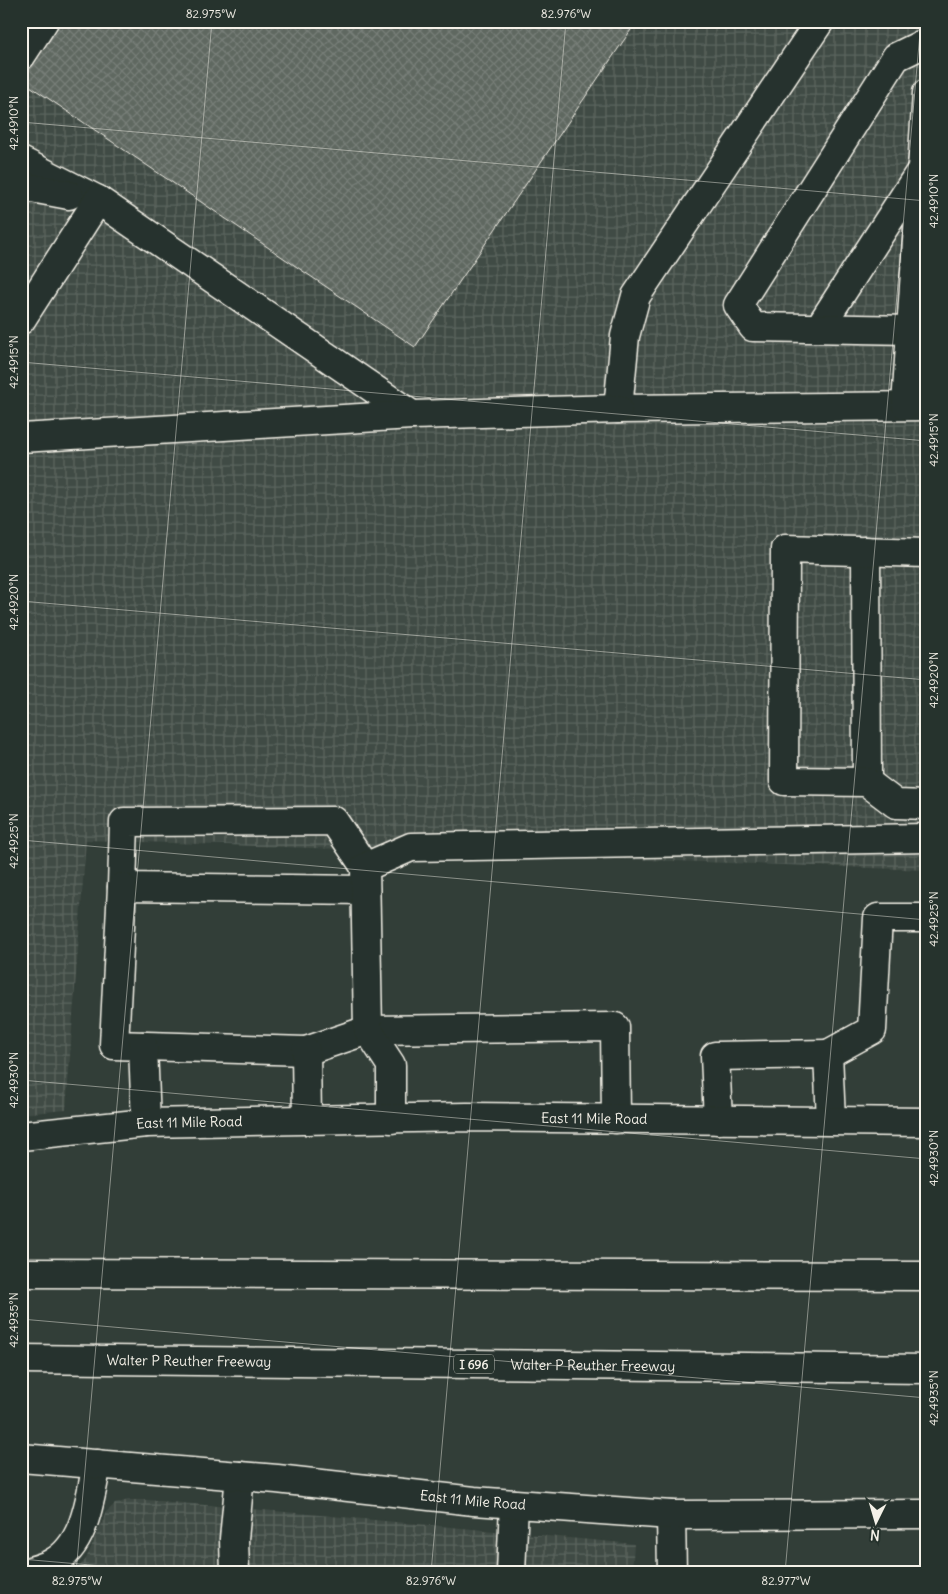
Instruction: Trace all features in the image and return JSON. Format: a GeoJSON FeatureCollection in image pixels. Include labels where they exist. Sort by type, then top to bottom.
{"type":"FeatureCollection","features":[{"type":"Feature","properties":{"kind":"main road"},"geometry":{"type":"LineString","coordinates":[[21,56],[44,21]]}},
{"type":"Feature","properties":{"kind":"main road"},"geometry":{"type":"LineString","coordinates":[[618,409],[625,336],[636,296],[820,21]]}},
{"type":"Feature","properties":{"kind":"main road"},"geometry":{"type":"LineString","coordinates":[[910,330],[753,328],[738,305],[896,57],[927,42]]}},
{"type":"Feature","properties":{"kind":"main road"},"geometry":{"type":"LineString","coordinates":[[21,438],[412,415],[618,409],[916,406],[910,330],[927,93]]}},
{"type":"Feature","properties":{"kind":"main road"},"geometry":{"type":"LineString","coordinates":[[21,161],[98,200],[412,415]]}},
{"type":"Feature","properties":{"kind":"main road"},"geometry":{"type":"LineString","coordinates":[[819,328],[922,170]]}},
{"type":"Feature","properties":{"kind":"main road"},"geometry":{"type":"LineString","coordinates":[[21,186],[98,200]]}},
{"type":"Feature","properties":{"kind":"main road"},"geometry":{"type":"LineString","coordinates":[[21,320],[98,200]]}},
{"type":"Feature","properties":{"kind":"main road"},"geometry":{"type":"LineString","coordinates":[[927,553],[784,549],[784,781],[867,782],[896,804],[927,805]]}},
{"type":"Feature","properties":{"kind":"main road"},"geometry":{"type":"LineString","coordinates":[[866,551],[867,782]]}},
{"type":"Feature","properties":{"kind":"main road"},"geometry":{"type":"LineString","coordinates":[[391,1119],[391,1065],[368,1030],[365,878],[334,821],[124,822],[114,1045],[306,1051],[368,1030],[615,1027],[616,1119]]}},
{"type":"Feature","properties":{"kind":"main road"},"geometry":{"type":"LineString","coordinates":[[122,887],[365,878],[411,847],[927,838]]}},
{"type":"Feature","properties":{"kind":"main road"},"geometry":{"type":"LineString","coordinates":[[718,1120],[715,1056],[828,1054],[872,1030],[878,918],[927,918]]}},
{"type":"Feature","properties":{"kind":"main road"},"geometry":{"type":"LineString","coordinates":[[142,1046],[146,1123]]}},
{"type":"Feature","properties":{"kind":"main road"},"geometry":{"type":"LineString","coordinates":[[306,1051],[307,1120]]}},
{"type":"Feature","properties":{"kind":"main road"},"geometry":{"type":"LineString","coordinates":[[828,1054],[831,1120]]}},
{"type":"Feature","properties":{"kind":"main road","name":"East 11 Mile Road"},"geometry":{"type":"LineString","coordinates":[[21,1136],[146,1123],[467,1117],[927,1122]]}},
{"type":"Feature","properties":{"kind":"main road"},"geometry":{"type":"LineString","coordinates":[[21,1273],[927,1276]]}},
{"type":"Feature","properties":{"kind":"main road","name":"Walter P Reuther Freeway"},"geometry":{"type":"LineString","coordinates":[[21,1359],[927,1369]]}},
{"type":"Feature","properties":{"kind":"main road","name":"East 11 Mile Road"},"geometry":{"type":"LineString","coordinates":[[21,1458],[240,1476],[514,1504],[671,1515],[927,1514]]}},
{"type":"Feature","properties":{"kind":"main road"},"geometry":{"type":"LineString","coordinates":[[23,1573],[53,1563],[71,1547],[84,1521],[97,1464]]}},
{"type":"Feature","properties":{"kind":"main road"},"geometry":{"type":"LineString","coordinates":[[235,1573],[234,1540],[240,1476]]}},
{"type":"Feature","properties":{"kind":"main road"},"geometry":{"type":"LineString","coordinates":[[510,1573],[514,1504]]}},
{"type":"Feature","properties":{"kind":"main road"},"geometry":{"type":"LineString","coordinates":[[671,1515],[672,1573]]}},
{"type":"Feature","properties":{"kind":"shaded area"},"geometry":{"type":"Polygon","coordinates":[[[31,21],[927,21],[927,870],[86,840],[66,1110],[21,1114],[21,35],[31,21]]]}},
{"type":"Feature","properties":{"kind":"shaded area"},"geometry":{"type":"Polygon","coordinates":[[[128,1500],[148,1500],[634,1544],[632,1573],[74,1573],[86,1559],[106,1512],[115,1504],[128,1500]]]}},
{"type":"Feature","properties":{"kind":"building"},"geometry":{"type":"Polygon","coordinates":[[[55,21],[637,21],[415,347],[21,80],[21,71],[55,21]]]}}]}
